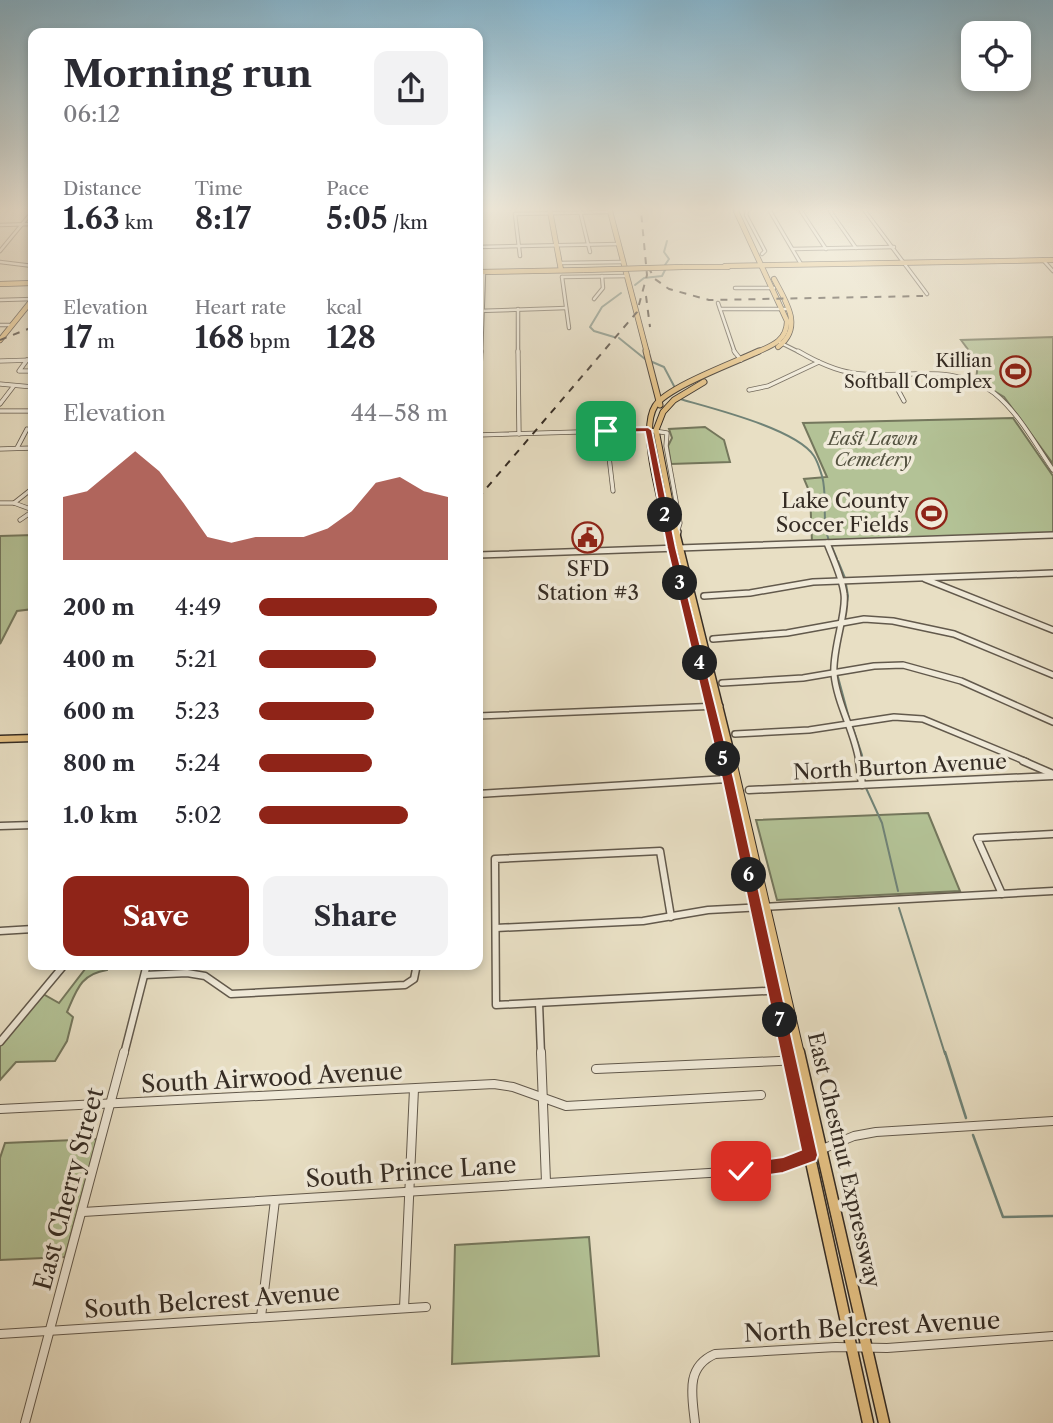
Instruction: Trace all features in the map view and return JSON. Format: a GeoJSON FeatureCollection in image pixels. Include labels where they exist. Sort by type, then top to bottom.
{"type":"FeatureCollection","features":[{"type":"Feature","properties":{"kind":"main road"},"geometry":{"type":"LineString","coordinates":[[627,277],[661,413]]}},
{"type":"Feature","properties":{"kind":"main road"},"geometry":{"type":"LineString","coordinates":[[661,413],[682,393],[781,343],[794,329],[770,277]]}},
{"type":"Feature","properties":{"kind":"main road"},"geometry":{"type":"LineString","coordinates":[[774,277],[776,288]]}},
{"type":"Feature","properties":{"kind":"main road"},"geometry":{"type":"LineString","coordinates":[[0,284],[28,283]]}},
{"type":"Feature","properties":{"kind":"main road"},"geometry":{"type":"LineString","coordinates":[[0,340],[28,305]]}},
{"type":"Feature","properties":{"kind":"main road"},"geometry":{"type":"LineString","coordinates":[[654,407],[668,393],[781,343]]}},
{"type":"Feature","properties":{"kind":"main road"},"geometry":{"type":"LineString","coordinates":[[654,391],[668,393]]}},
{"type":"Feature","properties":{"kind":"main road","name":"East Chestnut Expressway"},"geometry":{"type":"LineString","coordinates":[[654,391],[652,430],[675,548],[733,779],[779,990],[789,1059],[868,1423]]}},
{"type":"Feature","properties":{"kind":"main road","name":"East Chestnut Expressway"},"geometry":{"type":"LineString","coordinates":[[661,413],[652,430],[677,536],[675,548]]}},
{"type":"Feature","properties":{"kind":"main road"},"geometry":{"type":"LineString","coordinates":[[0,739],[28,738]]}},
{"type":"Feature","properties":{"kind":"main road","name":"East Chestnut Expressway"},"geometry":{"type":"LineString","coordinates":[[779,990],[801,1060],[884,1423]]}},
{"type":"Feature","properties":{"kind":"street"},"geometry":{"type":"LineString","coordinates":[[562,277],[569,328]]}},
{"type":"Feature","properties":{"kind":"street"},"geometry":{"type":"LineString","coordinates":[[594,299],[603,288],[601,277]]}},
{"type":"Feature","properties":{"kind":"street"},"geometry":{"type":"LineString","coordinates":[[915,277],[927,294]]}},
{"type":"Feature","properties":{"kind":"street"},"geometry":{"type":"LineString","coordinates":[[735,288],[776,288]]}},
{"type":"Feature","properties":{"kind":"street"},"geometry":{"type":"LineString","coordinates":[[0,300],[28,299]]}},
{"type":"Feature","properties":{"kind":"street"},"geometry":{"type":"LineString","coordinates":[[718,303],[735,353],[741,360]]}},
{"type":"Feature","properties":{"kind":"street"},"geometry":{"type":"LineString","coordinates":[[483,311],[566,308]]}},
{"type":"Feature","properties":{"kind":"street"},"geometry":{"type":"LineString","coordinates":[[518,309],[519,433]]}},
{"type":"Feature","properties":{"kind":"street"},"geometry":{"type":"LineString","coordinates":[[720,309],[785,309]]}},
{"type":"Feature","properties":{"kind":"street"},"geometry":{"type":"LineString","coordinates":[[0,325],[12,324]]}},
{"type":"Feature","properties":{"kind":"street"},"geometry":{"type":"LineString","coordinates":[[781,343],[819,362],[855,374],[946,374],[980,383],[1009,408],[1053,470]]}},
{"type":"Feature","properties":{"kind":"street"},"geometry":{"type":"LineString","coordinates":[[0,360],[28,358]]}},
{"type":"Feature","properties":{"kind":"street"},"geometry":{"type":"LineString","coordinates":[[28,361],[19,371],[28,371]]}},
{"type":"Feature","properties":{"kind":"street"},"geometry":{"type":"LineString","coordinates":[[749,390],[768,386],[819,362]]}},
{"type":"Feature","properties":{"kind":"street"},"geometry":{"type":"LineString","coordinates":[[890,375],[904,401]]}},
{"type":"Feature","properties":{"kind":"street"},"geometry":{"type":"LineString","coordinates":[[0,384],[28,387]]}},
{"type":"Feature","properties":{"kind":"street"},"geometry":{"type":"LineString","coordinates":[[0,404],[13,387]]}},
{"type":"Feature","properties":{"kind":"street"},"geometry":{"type":"LineString","coordinates":[[0,411],[28,411]]}},
{"type":"Feature","properties":{"kind":"street"},"geometry":{"type":"LineString","coordinates":[[16,448],[27,429]]}},
{"type":"Feature","properties":{"kind":"street"},"geometry":{"type":"LineString","coordinates":[[483,435],[652,430]]}},
{"type":"Feature","properties":{"kind":"street"},"geometry":{"type":"LineString","coordinates":[[606,431],[613,491]]}},
{"type":"Feature","properties":{"kind":"street"},"geometry":{"type":"LineString","coordinates":[[0,449],[28,447]]}},
{"type":"Feature","properties":{"kind":"street"},"geometry":{"type":"LineString","coordinates":[[14,503],[28,492]]}},
{"type":"Feature","properties":{"kind":"street"},"geometry":{"type":"LineString","coordinates":[[0,503],[14,503],[28,508]]}},
{"type":"Feature","properties":{"kind":"street"},"geometry":{"type":"LineString","coordinates":[[20,520],[28,514]]}},
{"type":"Feature","properties":{"kind":"street"},"geometry":{"type":"LineString","coordinates":[[483,555],[1053,535]]}},
{"type":"Feature","properties":{"kind":"street"},"geometry":{"type":"LineString","coordinates":[[827,543],[842,580],[845,596],[835,647],[834,674],[857,748],[862,785]]}},
{"type":"Feature","properties":{"kind":"street"},"geometry":{"type":"LineString","coordinates":[[704,596],[750,593],[804,583],[842,580],[1050,573],[1053,581]]}},
{"type":"Feature","properties":{"kind":"street"},"geometry":{"type":"LineString","coordinates":[[922,578],[1053,630]]}},
{"type":"Feature","properties":{"kind":"street"},"geometry":{"type":"LineString","coordinates":[[713,639],[787,633],[841,621],[864,619],[923,626],[984,645],[1053,675]]}},
{"type":"Feature","properties":{"kind":"street"},"geometry":{"type":"LineString","coordinates":[[722,683],[834,674],[866,665],[906,665],[965,683],[1053,722]]}},
{"type":"Feature","properties":{"kind":"street"},"geometry":{"type":"LineString","coordinates":[[483,716],[716,706]]}},
{"type":"Feature","properties":{"kind":"street"},"geometry":{"type":"LineString","coordinates":[[736,734],[809,730],[894,716],[923,719],[945,726],[1053,775]]}},
{"type":"Feature","properties":{"kind":"street"},"geometry":{"type":"LineString","coordinates":[[1038,768],[1040,776]]}},
{"type":"Feature","properties":{"kind":"street","name":"North Burton Avenue"},"geometry":{"type":"LineString","coordinates":[[749,790],[1053,775]]}},
{"type":"Feature","properties":{"kind":"street"},"geometry":{"type":"LineString","coordinates":[[483,794],[733,779]]}},
{"type":"Feature","properties":{"kind":"street"},"geometry":{"type":"LineString","coordinates":[[0,826],[28,825]]}},
{"type":"Feature","properties":{"kind":"street"},"geometry":{"type":"LineString","coordinates":[[1002,894],[976,838],[1053,834]]}},
{"type":"Feature","properties":{"kind":"street"},"geometry":{"type":"LineString","coordinates":[[671,917],[660,851],[495,859],[496,1005],[779,990]]}},
{"type":"Feature","properties":{"kind":"street"},"geometry":{"type":"LineString","coordinates":[[496,928],[643,921],[700,910],[1053,891]]}},
{"type":"Feature","properties":{"kind":"street"},"geometry":{"type":"LineString","coordinates":[[0,931],[28,929]]}},
{"type":"Feature","properties":{"kind":"street"},"geometry":{"type":"LineString","coordinates":[[0,1042],[60,970]]}},
{"type":"Feature","properties":{"kind":"street","name":"East Cherry Street"},"geometry":{"type":"LineString","coordinates":[[25,1423],[52,1331],[146,970]]}},
{"type":"Feature","properties":{"kind":"street"},"geometry":{"type":"LineString","coordinates":[[145,975],[187,973],[205,976],[231,994],[405,985],[414,979],[416,970]]}},
{"type":"Feature","properties":{"kind":"street"},"geometry":{"type":"LineString","coordinates":[[539,1003],[546,1182]]}},
{"type":"Feature","properties":{"kind":"street"},"geometry":{"type":"LineString","coordinates":[[596,1069],[801,1060]]}},
{"type":"Feature","properties":{"kind":"street","name":"South Airwood Avenue"},"geometry":{"type":"LineString","coordinates":[[0,1109],[509,1085],[537,1095],[543,1100],[566,1106],[761,1095]]}},
{"type":"Feature","properties":{"kind":"street"},"geometry":{"type":"LineString","coordinates":[[404,1308],[414,1089]]}},
{"type":"Feature","properties":{"kind":"street"},"geometry":{"type":"LineString","coordinates":[[810,1155],[843,1140],[873,1132],[1053,1121]]}},
{"type":"Feature","properties":{"kind":"street","name":"South Prince Lane"},"geometry":{"type":"LineString","coordinates":[[83,1212],[741,1171],[783,1165],[810,1155]]}},
{"type":"Feature","properties":{"kind":"street"},"geometry":{"type":"LineString","coordinates":[[261,1317],[275,1200]]}},
{"type":"Feature","properties":{"kind":"street","name":"South Belcrest Avenue"},"geometry":{"type":"LineString","coordinates":[[0,1334],[426,1307]]}},
{"type":"Feature","properties":{"kind":"street","name":"North Belcrest Avenue"},"geometry":{"type":"LineString","coordinates":[[695,1423],[691,1380],[696,1365],[715,1354],[1052,1338]]}},
{"type":"Feature","properties":{"kind":"green space","name":"Killian Softball Complex"},"geometry":{"type":"Polygon","coordinates":[[[1053,337],[1053,464],[1004,397],[976,380],[978,363],[961,340],[1053,337]]]}},
{"type":"Feature","properties":{"kind":"green space","name":"East Lawn Cemetery"},"geometry":{"type":"Polygon","coordinates":[[[1013,418],[1053,476],[1053,533],[812,542],[810,493],[804,479],[827,477],[803,423],[1013,418]]]}},
{"type":"Feature","properties":{"kind":"green space"},"geometry":{"type":"Polygon","coordinates":[[[705,427],[724,440],[730,462],[671,464],[668,446],[672,438],[669,429],[705,427]]]}},
{"type":"Feature","properties":{"kind":"green space"},"geometry":{"type":"Polygon","coordinates":[[[28,535],[28,610],[17,611],[0,644],[0,536],[28,535]]]}},
{"type":"Feature","properties":{"kind":"green space"},"geometry":{"type":"Polygon","coordinates":[[[928,813],[960,891],[777,900],[756,820],[928,813]]]}},
{"type":"Feature","properties":{"kind":"green space"},"geometry":{"type":"Polygon","coordinates":[[[84,970],[107,970],[91,975],[77,990],[67,1012],[73,1017],[67,1041],[55,1061],[16,1062],[0,1080],[0,1045],[43,994],[59,1003],[84,970]]]}},
{"type":"Feature","properties":{"kind":"green space"},"geometry":{"type":"Polygon","coordinates":[[[97,1139],[65,1257],[0,1260],[0,1158],[5,1143],[97,1139]]]}},
{"type":"Feature","properties":{"kind":"green space"},"geometry":{"type":"Polygon","coordinates":[[[589,1237],[599,1356],[452,1364],[455,1245],[589,1237]]]}},
{"type":"Feature","properties":{"kind":"waterway"},"geometry":{"type":"LineString","coordinates":[[635,285],[649,277]]}},
{"type":"Feature","properties":{"kind":"waterway"},"geometry":{"type":"LineString","coordinates":[[614,337],[594,331],[590,327],[602,307],[621,293]]}},
{"type":"Feature","properties":{"kind":"waterway"},"geometry":{"type":"LineString","coordinates":[[619,338],[645,359]]}},
{"type":"Feature","properties":{"kind":"waterway"},"geometry":{"type":"LineString","coordinates":[[650,361],[664,367],[674,386]]}},
{"type":"Feature","properties":{"kind":"waterway"},"geometry":{"type":"LineString","coordinates":[[680,399],[772,428],[805,446],[815,458],[822,476],[825,525],[829,541]]}},
{"type":"Feature","properties":{"kind":"waterway"},"geometry":{"type":"LineString","coordinates":[[832,547],[837,559]]}},
{"type":"Feature","properties":{"kind":"waterway"},"geometry":{"type":"LineString","coordinates":[[838,561],[845,578]]}},
{"type":"Feature","properties":{"kind":"waterway"},"geometry":{"type":"LineString","coordinates":[[845,615],[848,596],[846,584]]}},
{"type":"Feature","properties":{"kind":"waterway"},"geometry":{"type":"LineString","coordinates":[[837,656],[837,665]]}},
{"type":"Feature","properties":{"kind":"waterway"},"geometry":{"type":"LineString","coordinates":[[838,677],[849,718]]}},
{"type":"Feature","properties":{"kind":"waterway"},"geometry":{"type":"LineString","coordinates":[[853,728],[862,755],[864,779]]}},
{"type":"Feature","properties":{"kind":"waterway"},"geometry":{"type":"LineString","coordinates":[[866,788],[882,823],[898,891]]}},
{"type":"Feature","properties":{"kind":"waterway"},"geometry":{"type":"LineString","coordinates":[[899,908],[945,1054]]}},
{"type":"Feature","properties":{"kind":"waterway"},"geometry":{"type":"LineString","coordinates":[[945,1052],[966,1118]]}},
{"type":"Feature","properties":{"kind":"waterway"},"geometry":{"type":"LineString","coordinates":[[973,1135],[1003,1217],[1053,1216]]}},
{"type":"Feature","properties":{"kind":"railway"},"geometry":{"type":"LineString","coordinates":[[483,492],[637,312],[646,277]]}},
{"type":"Feature","properties":{"kind":"railway"},"geometry":{"type":"LineString","coordinates":[[654,277],[669,289],[709,300],[923,296]]}},
{"type":"Feature","properties":{"kind":"railway"},"geometry":{"type":"LineString","coordinates":[[646,296],[650,327]]}},
{"type":"Feature","properties":{"kind":"railway"},"geometry":{"type":"LineString","coordinates":[[0,340],[28,329]]}},
{"type":"Feature","properties":{"kind":"place","name":"Killian Softball Complex"},"geometry":{"type":"Point","coordinates":[1015,371]}},
{"type":"Feature","properties":{"kind":"place","name":"Lake County Soccer Fields"},"geometry":{"type":"Point","coordinates":[932,513]}},
{"type":"Feature","properties":{"kind":"place","name":"SFD Station #3"},"geometry":{"type":"Point","coordinates":[588,537]}},
{"type":"Feature","properties":{"kind":"route"},"geometry":{"type":"LineString","coordinates":[[606,431],[648,430],[671,548],[728,779],[810,1155],[783,1165],[741,1171]]}}]}
